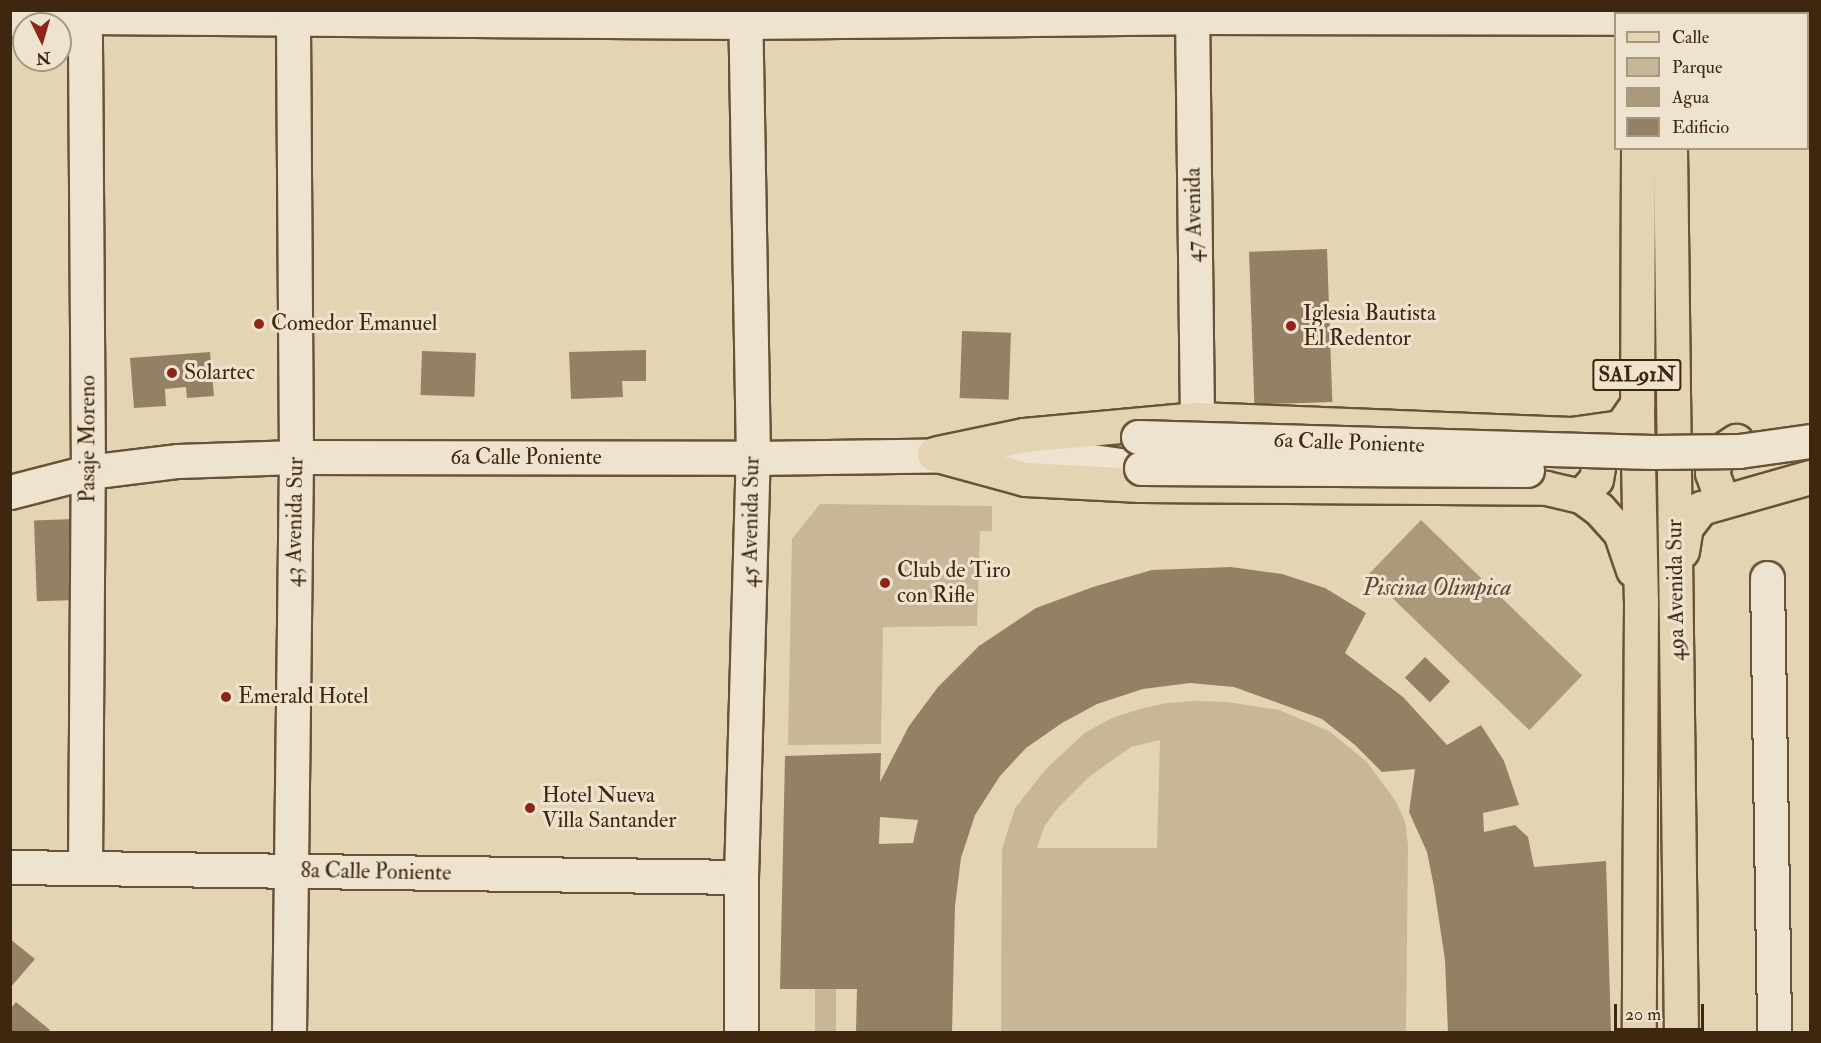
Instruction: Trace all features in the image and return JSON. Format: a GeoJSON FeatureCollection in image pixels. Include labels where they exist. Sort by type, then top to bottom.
{"type":"FeatureCollection","features":[{"type":"Feature","properties":{"kind":"main road","name":"49a Avenida Sur"},"geometry":{"type":"LineString","coordinates":[[1638,150],[1637,404],[1641,602],[1639,1032]]}},
{"type":"Feature","properties":{"kind":"main road","name":"49a Avenida Sur"},"geometry":{"type":"LineString","coordinates":[[1670,150],[1681,1032]]}},
{"type":"Feature","properties":{"kind":"main road"},"geometry":{"type":"LineString","coordinates":[[1674,375],[1680,421],[1686,431],[1697,441],[1710,444],[1736,441],[1810,425]]}},
{"type":"Feature","properties":{"kind":"main road"},"geometry":{"type":"LineString","coordinates":[[934,454],[1024,435],[1197,419],[1572,434],[1621,427],[1637,404]]}},
{"type":"Feature","properties":{"kind":"main road"},"geometry":{"type":"LineString","coordinates":[[1572,434],[1591,446],[1597,456],[1596,479],[1590,489],[1581,496]]}},
{"type":"Feature","properties":{"kind":"main road"},"geometry":{"type":"LineString","coordinates":[[1728,499],[1714,483],[1713,462],[1726,446],[1736,441]]}},
{"type":"Feature","properties":{"kind":"main road"},"geometry":{"type":"LineString","coordinates":[[934,454],[1025,479],[1175,485],[1546,488],[1581,496],[1599,509],[1620,532],[1630,557],[1641,602]]}},
{"type":"Feature","properties":{"kind":"main road"},"geometry":{"type":"LineString","coordinates":[[1676,585],[1686,527],[1701,508],[1810,477]]}},
{"type":"Feature","properties":{"kind":"street"},"geometry":{"type":"LineString","coordinates":[[10,20],[85,14],[744,16],[1192,14],[1614,18]]}},
{"type":"Feature","properties":{"kind":"street","name":"Pasaje Moreno"},"geometry":{"type":"LineString","coordinates":[[85,14],[88,472],[85,867]]}},
{"type":"Feature","properties":{"kind":"street","name":"43 Avenida Sur"},"geometry":{"type":"LineString","coordinates":[[289,1032],[289,870],[296,458],[293,14]]}},
{"type":"Feature","properties":{"kind":"street","name":"47 Avenida"},"geometry":{"type":"LineString","coordinates":[[1192,14],[1197,419]]}},
{"type":"Feature","properties":{"kind":"street","name":"45 Avenida Sur"},"geometry":{"type":"LineString","coordinates":[[741,1032],[741,877],[753,458],[744,16]]}},
{"type":"Feature","properties":{"kind":"street"},"geometry":{"type":"LineString","coordinates":[[1654,461],[1810,441]]}},
{"type":"Feature","properties":{"kind":"street","name":"6a Calle Poniente"},"geometry":{"type":"LineString","coordinates":[[10,492],[88,472],[178,461],[296,458],[753,458],[1140,453],[1654,461]]}},
{"type":"Feature","properties":{"kind":"street"},"geometry":{"type":"LineString","coordinates":[[1654,461],[1761,469],[1810,461]]}},
{"type":"Feature","properties":{"kind":"street"},"geometry":{"type":"LineString","coordinates":[[1767,578],[1774,1032]]}},
{"type":"Feature","properties":{"kind":"street","name":"8a Calle Poniente"},"geometry":{"type":"LineString","coordinates":[[10,867],[741,877]]}},
{"type":"Feature","properties":{"kind":"green space","name":"Club de Tiro con Rifle"},"geometry":{"type":"Polygon","coordinates":[[[820,504],[992,506],[992,531],[980,531],[977,626],[883,627],[881,744],[788,745],[792,539],[820,504]]]}},
{"type":"Feature","properties":{"kind":"green space"},"geometry":{"type":"Polygon","coordinates":[[[1228,702],[1279,710],[1329,731],[1367,762],[1395,800],[1405,821],[1408,845],[1406,1032],[1001,1032],[1002,849],[1015,808],[1046,769],[1086,732],[1112,718],[1167,703],[1228,702]],[[1160,740],[1131,747],[1090,776],[1057,809],[1044,827],[1037,848],[1157,848],[1160,740]]]}},
{"type":"Feature","properties":{"kind":"green space"},"geometry":{"type":"Polygon","coordinates":[[[815,989],[836,989],[836,1032],[815,1032],[815,989]]]}},
{"type":"Feature","properties":{"kind":"water","name":"Piscina Olimpica"},"geometry":{"type":"Polygon","coordinates":[[[1421,520],[1582,676],[1529,730],[1368,575],[1421,520]]]}},
{"type":"Feature","properties":{"kind":"building","name":"Iglesia Bautista El Redentor"},"geometry":{"type":"Polygon","coordinates":[[[1327,249],[1332,402],[1254,405],[1249,252],[1327,249]]]}},
{"type":"Feature","properties":{"kind":"building"},"geometry":{"type":"Polygon","coordinates":[[[962,331],[1011,333],[1009,400],[960,398],[962,331]]]}},
{"type":"Feature","properties":{"kind":"building"},"geometry":{"type":"Polygon","coordinates":[[[646,350],[646,381],[622,381],[623,397],[571,399],[569,352],[646,350]]]}},
{"type":"Feature","properties":{"kind":"building"},"geometry":{"type":"Polygon","coordinates":[[[422,351],[476,353],[474,397],[420,395],[422,351]]]}},
{"type":"Feature","properties":{"kind":"building","name":"Solartec"},"geometry":{"type":"Polygon","coordinates":[[[210,352],[214,396],[187,398],[186,387],[165,389],[166,406],[134,408],[130,358],[210,352]]]}},
{"type":"Feature","properties":{"kind":"building"},"geometry":{"type":"Polygon","coordinates":[[[74,519],[77,600],[37,601],[34,520],[74,519]]]}},
{"type":"Feature","properties":{"kind":"building"},"geometry":{"type":"Polygon","coordinates":[[[1231,567],[1282,574],[1325,588],[1366,613],[1345,653],[1403,697],[1447,745],[1481,725],[1504,761],[1519,805],[1483,813],[1484,832],[1515,825],[1528,837],[1534,867],[1606,861],[1611,1032],[1448,1032],[1445,960],[1434,887],[1427,852],[1409,812],[1415,769],[1382,772],[1355,745],[1322,719],[1234,687],[1190,683],[1143,689],[1097,704],[1062,723],[1026,748],[1000,776],[975,815],[961,858],[955,906],[952,1032],[856,1032],[857,989],[780,989],[785,756],[881,753],[880,782],[909,726],[938,687],[979,646],[1036,608],[1093,587],[1152,570],[1231,567]],[[880,817],[879,844],[913,843],[918,820],[880,817]]]}},
{"type":"Feature","properties":{"kind":"building"},"geometry":{"type":"Polygon","coordinates":[[[1425,657],[1450,681],[1430,702],[1405,678],[1425,657]]]}},
{"type":"Feature","properties":{"kind":"building"},"geometry":{"type":"Polygon","coordinates":[[[10,939],[35,959],[10,988],[10,939]]]}},
{"type":"Feature","properties":{"kind":"building"},"geometry":{"type":"Polygon","coordinates":[[[16,1002],[50,1030],[48,1032],[10,1032],[10,1009],[16,1002]]]}},
{"type":"Feature","properties":{"kind":"place","name":"Comedor Emanuel"},"geometry":{"type":"Point","coordinates":[259,324]}},
{"type":"Feature","properties":{"kind":"place","name":"Iglesia Bautista El Redentor"},"geometry":{"type":"Point","coordinates":[1291,326]}},
{"type":"Feature","properties":{"kind":"place","name":"Solartec"},"geometry":{"type":"Point","coordinates":[172,373]}},
{"type":"Feature","properties":{"kind":"place","name":"Club de Tiro con Rifle"},"geometry":{"type":"Point","coordinates":[885,583]}},
{"type":"Feature","properties":{"kind":"place","name":"Emerald Hotel"},"geometry":{"type":"Point","coordinates":[226,697]}},
{"type":"Feature","properties":{"kind":"place","name":"Hotel Nueva Villa Santander"},"geometry":{"type":"Point","coordinates":[530,808]}}]}
